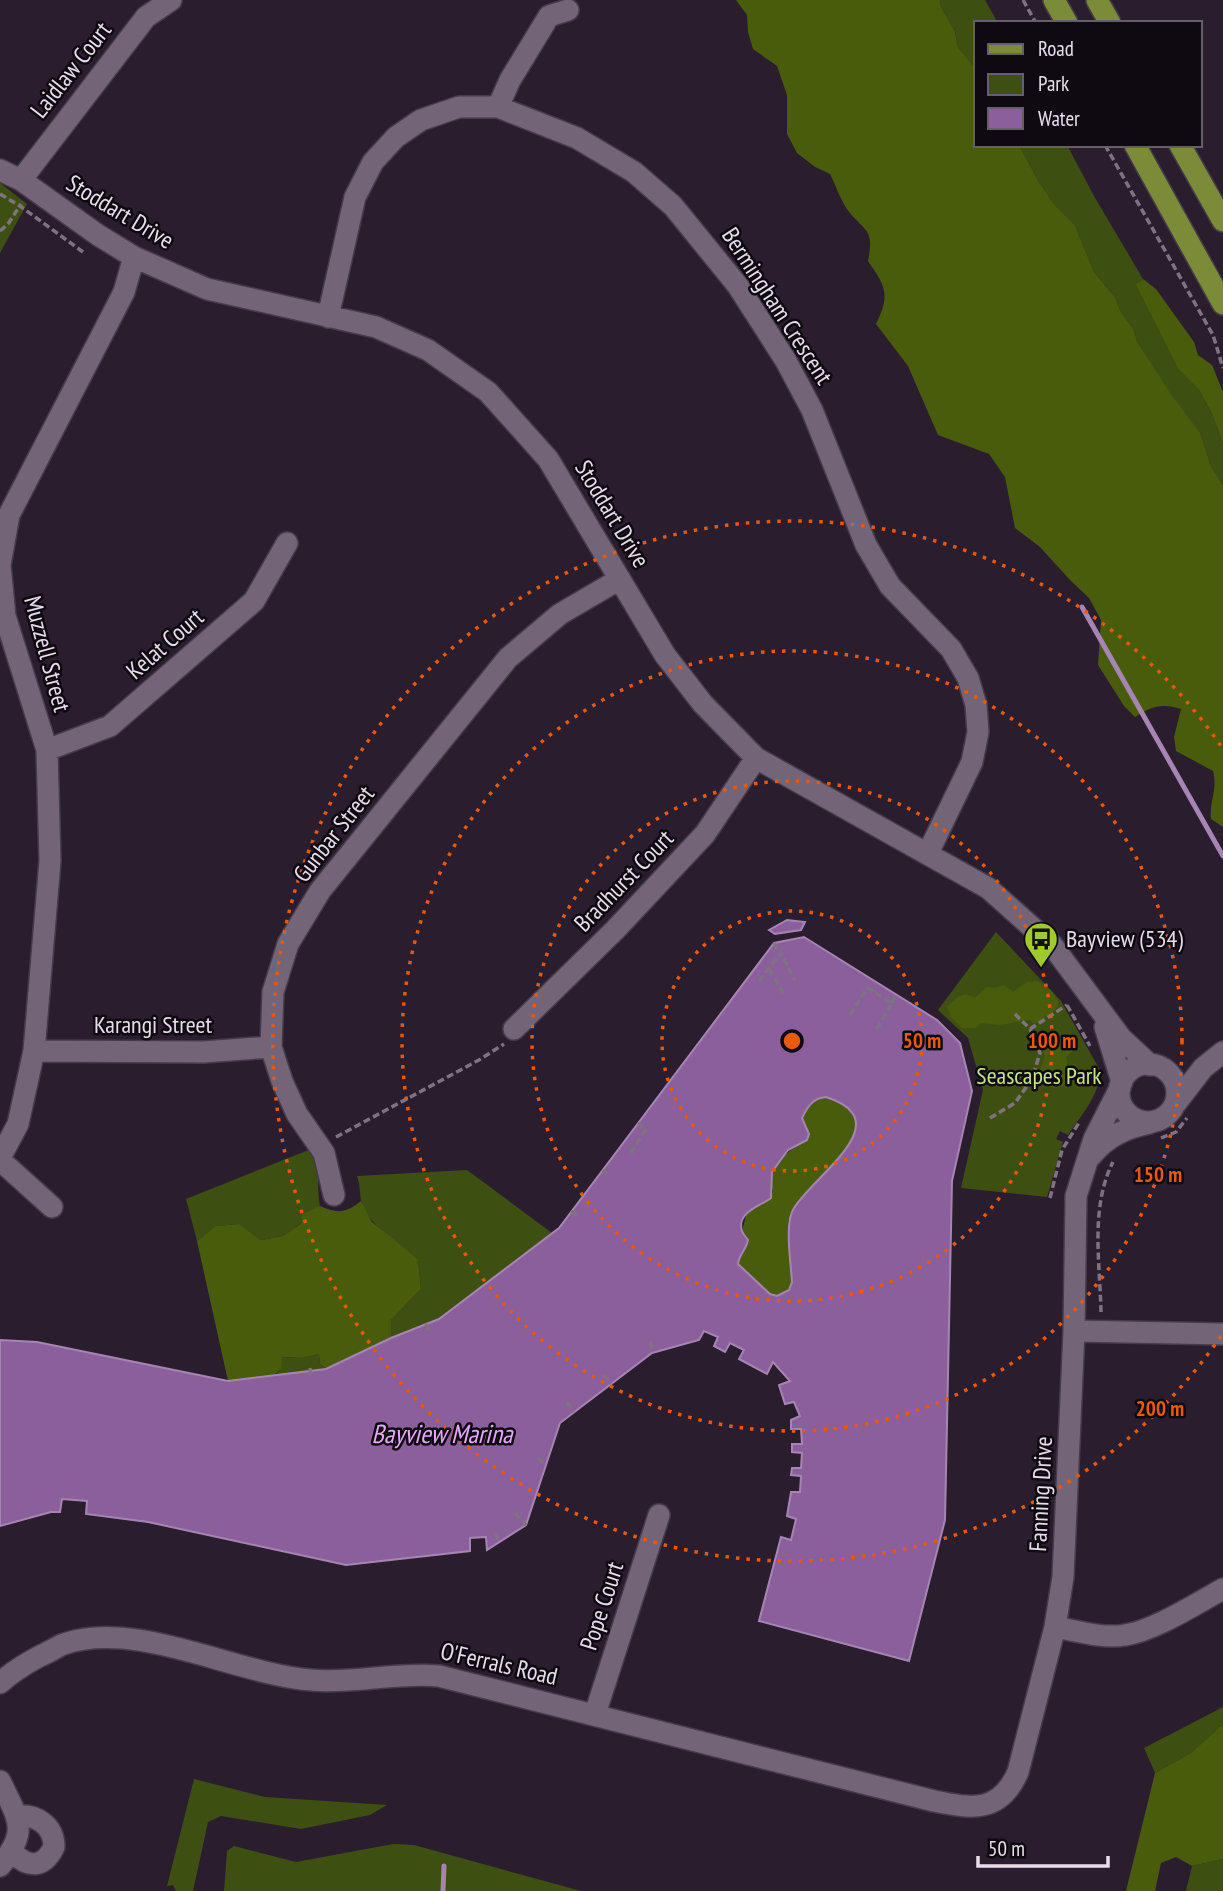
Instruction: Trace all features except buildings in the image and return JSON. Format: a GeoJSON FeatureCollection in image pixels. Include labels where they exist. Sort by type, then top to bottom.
{"type":"FeatureCollection","features":[{"type":"Feature","properties":{"kind":"main road"},"geometry":{"type":"LineString","coordinates":[[1054,0],[1067,21]]}},
{"type":"Feature","properties":{"kind":"main road"},"geometry":{"type":"LineString","coordinates":[[1097,0],[1109,21]]}},
{"type":"Feature","properties":{"kind":"main road"},"geometry":{"type":"LineString","coordinates":[[1136,147],[1223,304]]}},
{"type":"Feature","properties":{"kind":"main road"},"geometry":{"type":"LineString","coordinates":[[1181,147],[1223,220]]}},
{"type":"Feature","properties":{"kind":"street","name":"Laidlaw Court"},"geometry":{"type":"LineString","coordinates":[[24,191],[141,8],[171,0]]}},
{"type":"Feature","properties":{"kind":"street"},"geometry":{"type":"LineString","coordinates":[[498,107],[510,80],[549,16],[568,10]]}},
{"type":"Feature","properties":{"kind":"street","name":"Bermingham Crescent"},"geometry":{"type":"LineString","coordinates":[[328,317],[355,197],[373,162],[396,137],[421,120],[459,107],[498,107],[577,138],[634,172],[674,206],[738,286],[786,361],[813,410],[866,545],[890,586],[951,649],[968,678],[978,732],[972,762],[928,853]]}},
{"type":"Feature","properties":{"kind":"street","name":"Stoddart Drive"},"geometry":{"type":"LineString","coordinates":[[0,170],[24,191],[134,257],[207,289],[376,327],[428,351],[488,392],[548,459],[665,655],[703,704],[756,758],[988,888],[1034,927],[1058,953],[1121,1038],[1153,1065]]}},
{"type":"Feature","properties":{"kind":"street","name":"Muzzell Street"},"geometry":{"type":"LineString","coordinates":[[0,1159],[18,1124],[34,1051],[50,862],[47,750],[5,617],[0,565],[9,515],[124,292],[134,257]]}},
{"type":"Feature","properties":{"kind":"street","name":"Kelat Court"},"geometry":{"type":"LineString","coordinates":[[47,750],[110,726],[254,601],[287,543]]}},
{"type":"Feature","properties":{"kind":"street","name":"Gunbar Street"},"geometry":{"type":"LineString","coordinates":[[334,1195],[324,1153],[297,1114],[271,1047],[273,992],[288,944],[320,891],[508,658],[560,614],[620,579]]}},
{"type":"Feature","properties":{"kind":"street","name":"Bradhurst Court"},"geometry":{"type":"LineString","coordinates":[[514,1029],[615,930],[705,834],[756,758]]}},
{"type":"Feature","properties":{"kind":"street","name":"Stoddart Drive"},"geometry":{"type":"LineString","coordinates":[[1092,999],[1111,1041],[1121,1085]]}},
{"type":"Feature","properties":{"kind":"street","name":"Karangi Street"},"geometry":{"type":"LineString","coordinates":[[34,1051],[203,1052],[271,1047]]}},
{"type":"Feature","properties":{"kind":"street"},"geometry":{"type":"LineString","coordinates":[[1223,1051],[1203,1068],[1183,1107],[1168,1115],[1155,1130],[1127,1113],[1120,1100],[1121,1085],[1134,1068],[1182,1064],[1223,1051]]}},
{"type":"Feature","properties":{"kind":"street"},"geometry":{"type":"LineString","coordinates":[[1153,1065],[1166,1070],[1175,1082],[1183,1107]]}},
{"type":"Feature","properties":{"kind":"street","name":"Fanning Drive"},"geometry":{"type":"LineString","coordinates":[[990,1804],[1010,1789],[1018,1772],[1055,1627],[1066,1532],[1074,1331],[1075,1210],[1083,1170],[1101,1122],[1121,1085]]}},
{"type":"Feature","properties":{"kind":"street","name":"Fanning Drive"},"geometry":{"type":"LineString","coordinates":[[1083,1170],[1096,1150],[1113,1135],[1130,1127],[1155,1130]]}},
{"type":"Feature","properties":{"kind":"street"},"geometry":{"type":"LineString","coordinates":[[0,1159],[51,1207]]}},
{"type":"Feature","properties":{"kind":"street"},"geometry":{"type":"LineString","coordinates":[[1074,1331],[1223,1334]]}},
{"type":"Feature","properties":{"kind":"street","name":"Pope Court"},"geometry":{"type":"LineString","coordinates":[[595,1714],[659,1515]]}},
{"type":"Feature","properties":{"kind":"street"},"geometry":{"type":"LineString","coordinates":[[1055,1627],[1105,1636],[1127,1635],[1167,1619],[1223,1589]]}},
{"type":"Feature","properties":{"kind":"street","name":"O'Ferrals Road"},"geometry":{"type":"LineString","coordinates":[[0,1683],[22,1665],[64,1644],[97,1639],[159,1644],[273,1675],[313,1681],[410,1674],[439,1676],[934,1801],[968,1806],[990,1804]]}},
{"type":"Feature","properties":{"kind":"street"},"geometry":{"type":"LineString","coordinates":[[0,1781],[17,1816],[19,1835],[6,1859],[36,1864],[45,1860],[54,1847],[50,1831],[30,1816],[17,1816]]}},
{"type":"Feature","properties":{"kind":"path"},"geometry":{"type":"LineString","coordinates":[[1023,0],[1035,21]]}},
{"type":"Feature","properties":{"kind":"path"},"geometry":{"type":"LineString","coordinates":[[1106,147],[1213,335],[1223,368]]}},
{"type":"Feature","properties":{"kind":"path"},"geometry":{"type":"LineString","coordinates":[[0,194],[24,191]]}},
{"type":"Feature","properties":{"kind":"path"},"geometry":{"type":"LineString","coordinates":[[0,231],[8,224],[24,191]]}},
{"type":"Feature","properties":{"kind":"path"},"geometry":{"type":"LineString","coordinates":[[24,191],[83,252]]}},
{"type":"Feature","properties":{"kind":"path"},"geometry":{"type":"LineString","coordinates":[[774,943],[796,981]]}},
{"type":"Feature","properties":{"kind":"path"},"geometry":{"type":"LineString","coordinates":[[759,982],[780,953]]}},
{"type":"Feature","properties":{"kind":"path"},"geometry":{"type":"LineString","coordinates":[[769,969],[785,996]]}},
{"type":"Feature","properties":{"kind":"path"},"geometry":{"type":"LineString","coordinates":[[850,1015],[867,988],[892,1003]]}},
{"type":"Feature","properties":{"kind":"path"},"geometry":{"type":"LineString","coordinates":[[875,1032],[896,994]]}},
{"type":"Feature","properties":{"kind":"path"},"geometry":{"type":"LineString","coordinates":[[1030,1029],[1066,1005],[1092,999]]}},
{"type":"Feature","properties":{"kind":"path"},"geometry":{"type":"LineString","coordinates":[[1066,1005],[1092,1050]]}},
{"type":"Feature","properties":{"kind":"path"},"geometry":{"type":"LineString","coordinates":[[990,1118],[1015,1103],[1032,1079],[1040,1054],[1030,1029],[1014,1013]]}},
{"type":"Feature","properties":{"kind":"path"},"geometry":{"type":"LineString","coordinates":[[319,1146],[479,1060],[503,1045],[514,1029]]}},
{"type":"Feature","properties":{"kind":"path"},"geometry":{"type":"LineString","coordinates":[[1155,1130],[1176,1132],[1183,1107]]}},
{"type":"Feature","properties":{"kind":"path"},"geometry":{"type":"LineString","coordinates":[[1050,1198],[1062,1150],[1083,1117]]}},
{"type":"Feature","properties":{"kind":"path"},"geometry":{"type":"LineString","coordinates":[[631,1153],[647,1128],[638,1123]]}},
{"type":"Feature","properties":{"kind":"path"},"geometry":{"type":"LineString","coordinates":[[1101,1332],[1101,1296],[1097,1273],[1100,1203],[1104,1182],[1116,1157]]}},
{"type":"Feature","properties":{"kind":"path"},"geometry":{"type":"LineString","coordinates":[[603,1170],[607,1174]]}},
{"type":"Feature","properties":{"kind":"path"},"geometry":{"type":"LineString","coordinates":[[571,1211],[578,1216]]}},
{"type":"Feature","properties":{"kind":"path"},"geometry":{"type":"LineString","coordinates":[[426,1324],[430,1333]]}},
{"type":"Feature","properties":{"kind":"path"},"geometry":{"type":"LineString","coordinates":[[650,1342],[654,1352]]}},
{"type":"Feature","properties":{"kind":"path"},"geometry":{"type":"LineString","coordinates":[[310,1368],[312,1379]]}},
{"type":"Feature","properties":{"kind":"path"},"geometry":{"type":"LineString","coordinates":[[604,1375],[611,1384]]}},
{"type":"Feature","properties":{"kind":"path"},"geometry":{"type":"LineString","coordinates":[[567,1402],[574,1412]]}},
{"type":"Feature","properties":{"kind":"path"},"geometry":{"type":"LineString","coordinates":[[538,1458],[546,1465]]}},
{"type":"Feature","properties":{"kind":"path"},"geometry":{"type":"LineString","coordinates":[[515,1513],[526,1525]]}},
{"type":"Feature","properties":{"kind":"path"},"geometry":{"type":"LineString","coordinates":[[494,1533],[500,1541]]}},
{"type":"Feature","properties":{"kind":"green space"},"geometry":{"type":"Polygon","coordinates":[[[736,0],[940,0],[941,7],[955,31],[958,47],[974,67],[974,147],[1020,147],[1054,204],[1075,225],[1094,272],[1115,297],[1120,310],[1134,330],[1137,341],[1172,396],[1200,432],[1211,466],[1223,485],[1223,827],[1211,819],[1215,784],[1213,771],[1176,751],[1174,737],[1181,709],[1157,707],[1135,717],[1124,706],[1098,665],[1101,620],[1089,598],[1040,547],[1015,528],[1005,477],[989,454],[938,435],[908,366],[876,324],[885,297],[879,277],[868,261],[868,233],[847,209],[830,174],[815,167],[797,153],[787,134],[787,95],[777,66],[753,49],[747,15],[736,0]]]}},
{"type":"Feature","properties":{"kind":"green space"},"geometry":{"type":"Polygon","coordinates":[[[940,0],[985,0],[997,21],[974,21],[974,67],[958,47],[955,31],[941,7],[940,0]]]}},
{"type":"Feature","properties":{"kind":"green space"},"geometry":{"type":"Polygon","coordinates":[[[1020,147],[1068,147],[1143,279],[1135,284],[1178,369],[1199,390],[1212,414],[1223,444],[1223,485],[1211,466],[1200,432],[1172,397],[1137,341],[1134,330],[1120,310],[1115,297],[1094,272],[1075,225],[1054,204],[1020,147]]]}},
{"type":"Feature","properties":{"kind":"green space"},"geometry":{"type":"Polygon","coordinates":[[[0,183],[27,204],[0,253],[0,183]]]}},
{"type":"Feature","properties":{"kind":"green space"},"geometry":{"type":"Polygon","coordinates":[[[1143,279],[1156,289],[1194,342],[1198,355],[1212,365],[1223,392],[1223,444],[1212,414],[1199,390],[1178,369],[1135,284],[1143,279]]]}},
{"type":"Feature","properties":{"kind":"green space","name":"Seascapes Park"},"geometry":{"type":"Polygon","coordinates":[[[996,932],[1061,1001],[1100,1070],[1097,1088],[1089,1104],[1068,1135],[1060,1131],[1056,1139],[1063,1142],[1047,1197],[961,1188],[983,1090],[968,1038],[938,1010],[996,932]]]}},
{"type":"Feature","properties":{"kind":"green space"},"geometry":{"type":"Polygon","coordinates":[[[1037,981],[1051,990],[1059,1002],[1056,1009],[1035,1024],[1030,1020],[999,1025],[981,1023],[976,1028],[962,1028],[951,1017],[947,1007],[966,994],[975,998],[986,987],[1004,985],[1013,992],[1027,982],[1037,981]]]}},
{"type":"Feature","properties":{"kind":"green space"},"geometry":{"type":"Polygon","coordinates":[[[1043,1033],[1072,1041],[1076,1048],[1066,1057],[1068,1069],[1064,1086],[1052,1088],[1038,1075],[1045,1056],[1039,1042],[1043,1033]]]}},
{"type":"Feature","properties":{"kind":"green space"},"geometry":{"type":"Polygon","coordinates":[[[826,1097],[847,1107],[855,1120],[854,1134],[846,1149],[794,1208],[789,1223],[792,1282],[789,1290],[777,1296],[770,1294],[738,1264],[747,1237],[742,1231],[747,1212],[763,1204],[773,1192],[775,1167],[792,1149],[807,1140],[809,1134],[802,1118],[806,1110],[814,1101],[826,1097]]]}},
{"type":"Feature","properties":{"kind":"green space"},"geometry":{"type":"Polygon","coordinates":[[[311,1149],[318,1171],[320,1206],[303,1214],[302,1223],[283,1236],[261,1240],[240,1224],[215,1226],[197,1241],[186,1199],[311,1149]]]}},
{"type":"Feature","properties":{"kind":"green space"},"geometry":{"type":"Polygon","coordinates":[[[467,1170],[552,1233],[439,1319],[391,1338],[391,1320],[421,1289],[418,1259],[371,1220],[362,1203],[357,1176],[467,1170]]]}},
{"type":"Feature","properties":{"kind":"green space"},"geometry":{"type":"Polygon","coordinates":[[[361,1201],[372,1222],[418,1259],[421,1289],[391,1320],[391,1338],[326,1369],[320,1364],[319,1354],[302,1358],[282,1357],[281,1369],[273,1376],[228,1381],[197,1241],[215,1226],[240,1224],[261,1240],[283,1236],[302,1223],[302,1214],[320,1206],[341,1211],[361,1201]]]}},
{"type":"Feature","properties":{"kind":"green space"},"geometry":{"type":"Polygon","coordinates":[[[319,1354],[320,1364],[326,1369],[274,1376],[281,1369],[281,1357],[302,1358],[319,1354]]]}},
{"type":"Feature","properties":{"kind":"green space"},"geometry":{"type":"Polygon","coordinates":[[[1223,1707],[1223,1724],[1192,1752],[1155,1773],[1144,1748],[1223,1707]]]}},
{"type":"Feature","properties":{"kind":"green space"},"geometry":{"type":"Polygon","coordinates":[[[1223,1724],[1223,1859],[1192,1866],[1176,1857],[1161,1863],[1155,1891],[1126,1891],[1155,1773],[1192,1752],[1223,1724]]]}},
{"type":"Feature","properties":{"kind":"green space"},"geometry":{"type":"Polygon","coordinates":[[[194,1779],[265,1797],[387,1805],[370,1815],[301,1829],[221,1816],[208,1822],[193,1891],[176,1891],[173,1885],[167,1886],[194,1779]]]}},
{"type":"Feature","properties":{"kind":"green space"},"geometry":{"type":"Polygon","coordinates":[[[393,1844],[414,1845],[581,1891],[224,1891],[227,1851],[234,1846],[296,1862],[393,1844]]]}},
{"type":"Feature","properties":{"kind":"green space"},"geometry":{"type":"Polygon","coordinates":[[[1223,1859],[1223,1891],[1186,1891],[1192,1866],[1223,1859]]]}},
{"type":"Feature","properties":{"kind":"water"},"geometry":{"type":"Polygon","coordinates":[[[787,920],[805,922],[801,930],[775,934],[769,930],[787,920]]]}},
{"type":"Feature","properties":{"kind":"water","name":"Bayview Marina"},"geometry":{"type":"Polygon","coordinates":[[[804,937],[937,1020],[960,1043],[972,1091],[952,1181],[945,1520],[909,1661],[759,1621],[781,1537],[791,1540],[796,1519],[787,1516],[791,1492],[800,1492],[801,1476],[791,1475],[792,1468],[801,1468],[802,1453],[792,1452],[792,1444],[802,1444],[801,1429],[791,1429],[791,1420],[800,1416],[794,1402],[785,1404],[779,1385],[790,1381],[773,1362],[767,1374],[739,1359],[744,1350],[730,1343],[725,1352],[714,1346],[718,1337],[704,1331],[699,1340],[652,1353],[560,1423],[526,1525],[487,1550],[486,1537],[470,1538],[470,1551],[346,1565],[148,1522],[86,1514],[87,1501],[62,1499],[60,1512],[0,1526],[0,1340],[37,1342],[228,1381],[326,1369],[439,1319],[559,1228],[774,943],[804,937]],[[826,1097],[811,1103],[802,1118],[809,1134],[807,1140],[788,1150],[772,1172],[771,1198],[750,1210],[743,1219],[742,1231],[748,1240],[738,1264],[770,1294],[777,1296],[789,1290],[792,1282],[789,1223],[794,1208],[846,1149],[854,1134],[855,1120],[847,1107],[826,1097]]]}},
{"type":"Feature","properties":{"kind":"waterway"},"geometry":{"type":"LineString","coordinates":[[1082,607],[1223,856]]}},
{"type":"Feature","properties":{"kind":"waterway"},"geometry":{"type":"LineString","coordinates":[[443,1891],[444,1866]]}},
{"type":"Feature","properties":{"kind":"place","name":"Bayview (534)"},"geometry":{"type":"Point","coordinates":[1041,969]}}]}
